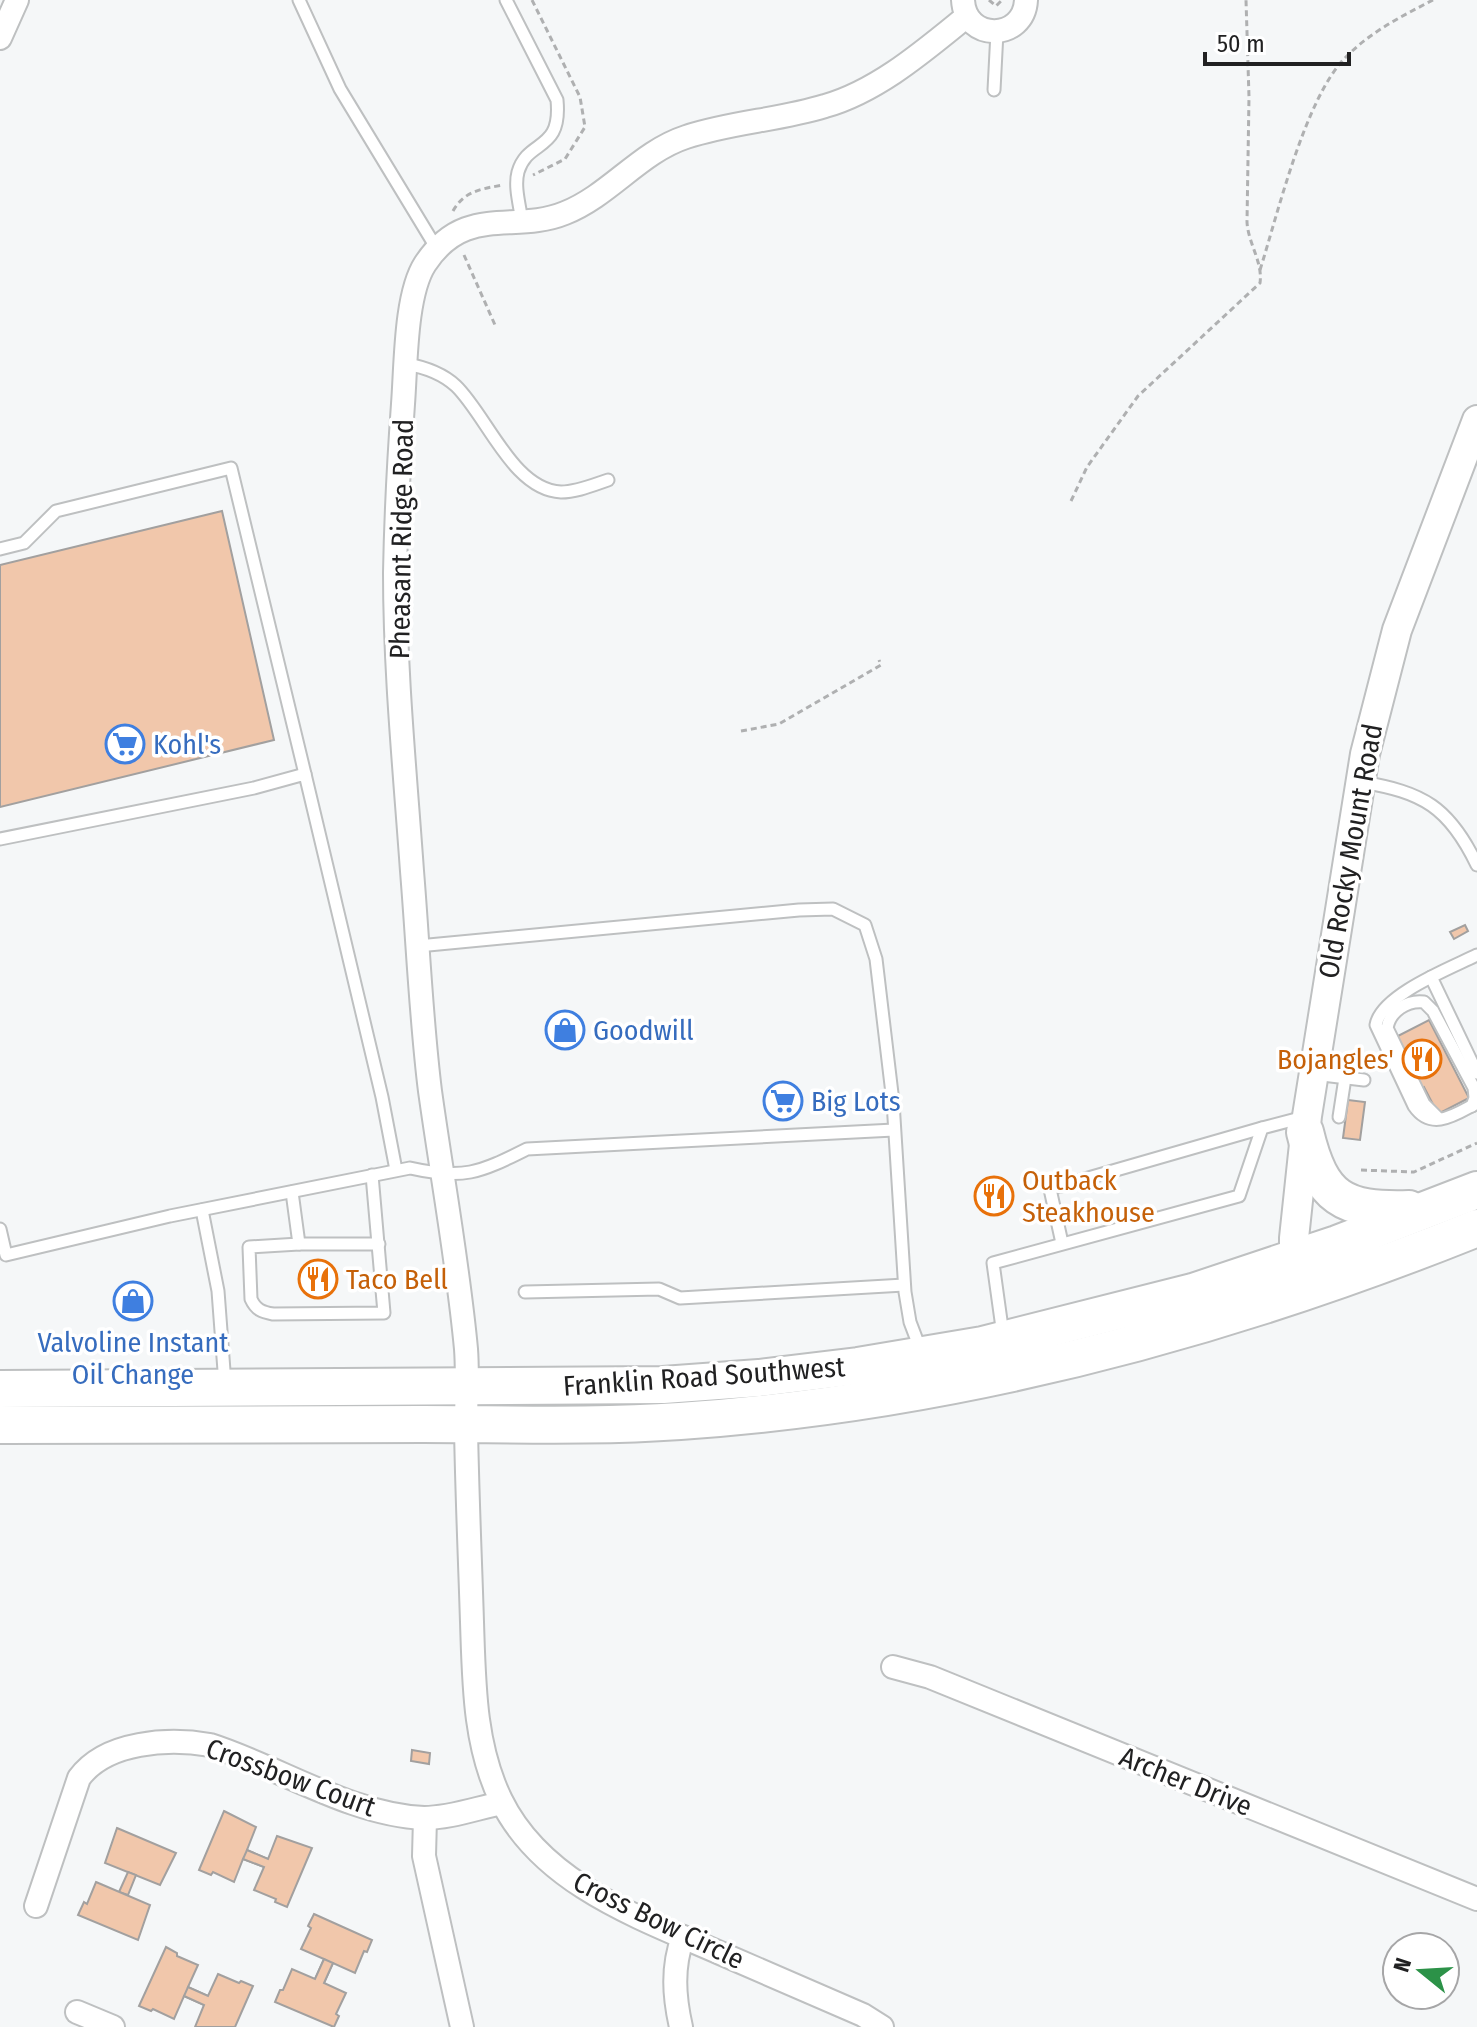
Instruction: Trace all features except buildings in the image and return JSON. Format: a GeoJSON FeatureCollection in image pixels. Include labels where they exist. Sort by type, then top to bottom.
{"type":"FeatureCollection","features":[{"type":"Feature","properties":{"kind":"highway"},"geometry":{"type":"LineString","coordinates":[[1306,1124],[1316,1167],[1326,1184],[1346,1203],[1378,1210],[1431,1208]]}},
{"type":"Feature","properties":{"kind":"highway","name":"Franklin Road Southwest"},"geometry":{"type":"LineString","coordinates":[[0,1389],[663,1385],[773,1376],[1004,1340],[1193,1292],[1294,1260],[1477,1190]]}},
{"type":"Feature","properties":{"kind":"highway","name":"Franklin Road Southwest"},"geometry":{"type":"LineString","coordinates":[[0,1425],[678,1421],[822,1406],[1020,1373],[1106,1352],[1295,1297],[1477,1228]]}},
{"type":"Feature","properties":{"kind":"street"},"geometry":{"type":"LineString","coordinates":[[0,38],[17,0]]}},
{"type":"Feature","properties":{"kind":"street"},"geometry":{"type":"LineString","coordinates":[[997,32],[1016,25],[1022,17],[1026,0]]}},
{"type":"Feature","properties":{"kind":"street","name":"Pheasant Ridge Road"},"geometry":{"type":"LineString","coordinates":[[466,1424],[467,1355],[430,1089],[400,714],[395,574],[406,364],[412,298],[420,272],[437,249],[471,226],[490,222],[543,220],[567,212],[586,202],[649,156],[688,136],[823,107],[846,99],[866,89],[965,8],[980,28],[997,32]]}},
{"type":"Feature","properties":{"kind":"street","name":"Old Rocky Mount Road"},"geometry":{"type":"LineString","coordinates":[[1295,1297],[1294,1260],[1306,1124],[1360,782],[1397,630],[1477,420]]}},
{"type":"Feature","properties":{"kind":"street","name":"Cross Bow Circle"},"geometry":{"type":"LineString","coordinates":[[466,1424],[474,1691],[480,1740],[502,1803],[536,1850],[581,1886],[683,1937],[863,2015],[882,2027]]}},
{"type":"Feature","properties":{"kind":"street","name":"Archer Drive"},"geometry":{"type":"LineString","coordinates":[[893,1667],[930,1677],[1477,1899]]}},
{"type":"Feature","properties":{"kind":"street","name":"Crossbow Court"},"geometry":{"type":"LineString","coordinates":[[36,1906],[79,1778],[88,1766],[100,1758],[132,1747],[165,1742],[210,1745],[359,1805],[425,1818],[502,1803]]}},
{"type":"Feature","properties":{"kind":"street"},"geometry":{"type":"LineString","coordinates":[[425,1818],[424,1856],[462,2027]]}},
{"type":"Feature","properties":{"kind":"street"},"geometry":{"type":"LineString","coordinates":[[681,2027],[675,1999],[675,1974],[683,1937]]}},
{"type":"Feature","properties":{"kind":"street"},"geometry":{"type":"LineString","coordinates":[[77,2012],[113,2027]]}},
{"type":"Feature","properties":{"kind":"lane"},"geometry":{"type":"LineString","coordinates":[[299,0],[340,89],[437,249]]}},
{"type":"Feature","properties":{"kind":"lane"},"geometry":{"type":"LineString","coordinates":[[506,0],[557,100],[559,118],[552,136],[527,156],[519,170],[517,183],[522,222]]}},
{"type":"Feature","properties":{"kind":"lane"},"geometry":{"type":"LineString","coordinates":[[994,90],[997,32]]}},
{"type":"Feature","properties":{"kind":"lane"},"geometry":{"type":"LineString","coordinates":[[406,364],[421,366],[455,385],[530,481],[557,492],[573,491],[608,480]]}},
{"type":"Feature","properties":{"kind":"lane"},"geometry":{"type":"LineString","coordinates":[[0,549],[24,543],[56,511],[231,468],[382,1097],[396,1170]]}},
{"type":"Feature","properties":{"kind":"lane"},"geometry":{"type":"LineString","coordinates":[[0,839],[254,788],[305,774]]}},
{"type":"Feature","properties":{"kind":"lane"},"geometry":{"type":"LineString","coordinates":[[1360,782],[1409,793],[1434,807],[1457,829],[1477,865]]}},
{"type":"Feature","properties":{"kind":"lane"},"geometry":{"type":"LineString","coordinates":[[418,946],[833,909],[865,925],[876,959],[894,1130],[904,1285],[910,1322],[923,1355]]}},
{"type":"Feature","properties":{"kind":"lane"},"geometry":{"type":"LineString","coordinates":[[1444,1120],[1433,1116],[1424,1104],[1387,1031],[1393,1013],[1412,1002],[1424,1002],[1433,1011],[1476,1093],[1475,1104],[1444,1120],[1427,1118],[1417,1110],[1376,1025],[1386,1006],[1431,977],[1476,958]]}},
{"type":"Feature","properties":{"kind":"lane"},"geometry":{"type":"LineString","coordinates":[[1431,977],[1477,1073]]}},
{"type":"Feature","properties":{"kind":"lane"},"geometry":{"type":"LineString","coordinates":[[1313,1074],[1364,1080]]}},
{"type":"Feature","properties":{"kind":"lane"},"geometry":{"type":"LineString","coordinates":[[1339,1117],[1345,1078]]}},
{"type":"Feature","properties":{"kind":"lane"},"geometry":{"type":"LineString","coordinates":[[1062,1243],[1050,1189],[1262,1128],[1306,1124]]}},
{"type":"Feature","properties":{"kind":"lane"},"geometry":{"type":"LineString","coordinates":[[1004,1340],[993,1263],[1239,1196],[1262,1128]]}},
{"type":"Feature","properties":{"kind":"lane"},"geometry":{"type":"LineString","coordinates":[[0,1229],[3,1256],[396,1170],[410,1168],[444,1175],[472,1172],[493,1166],[527,1149],[894,1130]]}},
{"type":"Feature","properties":{"kind":"lane"},"geometry":{"type":"LineString","coordinates":[[372,1175],[379,1244],[384,1313],[262,1312],[251,1299],[249,1247],[379,1244]]}},
{"type":"Feature","properties":{"kind":"lane"},"geometry":{"type":"LineString","coordinates":[[292,1192],[299,1244]]}},
{"type":"Feature","properties":{"kind":"lane"},"geometry":{"type":"LineString","coordinates":[[202,1210],[218,1291],[225,1388]]}},
{"type":"Feature","properties":{"kind":"lane"},"geometry":{"type":"LineString","coordinates":[[525,1292],[659,1289],[680,1298],[904,1285]]}},
{"type":"Feature","properties":{"kind":"path"},"geometry":{"type":"LineString","coordinates":[[989,0],[996,6],[1002,0]]}},
{"type":"Feature","properties":{"kind":"path"},"geometry":{"type":"LineString","coordinates":[[1246,0],[1249,97],[1247,235],[1260,270]]}},
{"type":"Feature","properties":{"kind":"path"},"geometry":{"type":"LineString","coordinates":[[1071,501],[1087,467],[1138,396],[1260,283],[1260,270],[1305,130],[1321,93],[1343,60],[1367,38],[1433,0]]}},
{"type":"Feature","properties":{"kind":"path"},"geometry":{"type":"LineString","coordinates":[[460,247],[495,325]]}},
{"type":"Feature","properties":{"kind":"path"},"geometry":{"type":"LineString","coordinates":[[741,731],[770,727],[793,717],[881,665],[879,660]]}},
{"type":"Feature","properties":{"kind":"path"},"geometry":{"type":"LineString","coordinates":[[1361,1170],[1414,1172],[1477,1143]]}},
{"type":"Feature","properties":{"kind":"place","name":"Kohl's"},"geometry":{"type":"Point","coordinates":[125,744]}},
{"type":"Feature","properties":{"kind":"place","name":"Goodwill"},"geometry":{"type":"Point","coordinates":[565,1030]}},
{"type":"Feature","properties":{"kind":"place","name":"Bojangles'"},"geometry":{"type":"Point","coordinates":[1422,1059]}},
{"type":"Feature","properties":{"kind":"place","name":"Big Lots"},"geometry":{"type":"Point","coordinates":[783,1101]}},
{"type":"Feature","properties":{"kind":"place","name":"Outback Steakhouse"},"geometry":{"type":"Point","coordinates":[994,1196]}},
{"type":"Feature","properties":{"kind":"place","name":"Taco Bell"},"geometry":{"type":"Point","coordinates":[318,1279]}},
{"type":"Feature","properties":{"kind":"place","name":"Valvoline Instant Oil Change"},"geometry":{"type":"Point","coordinates":[133,1301]}}]}
